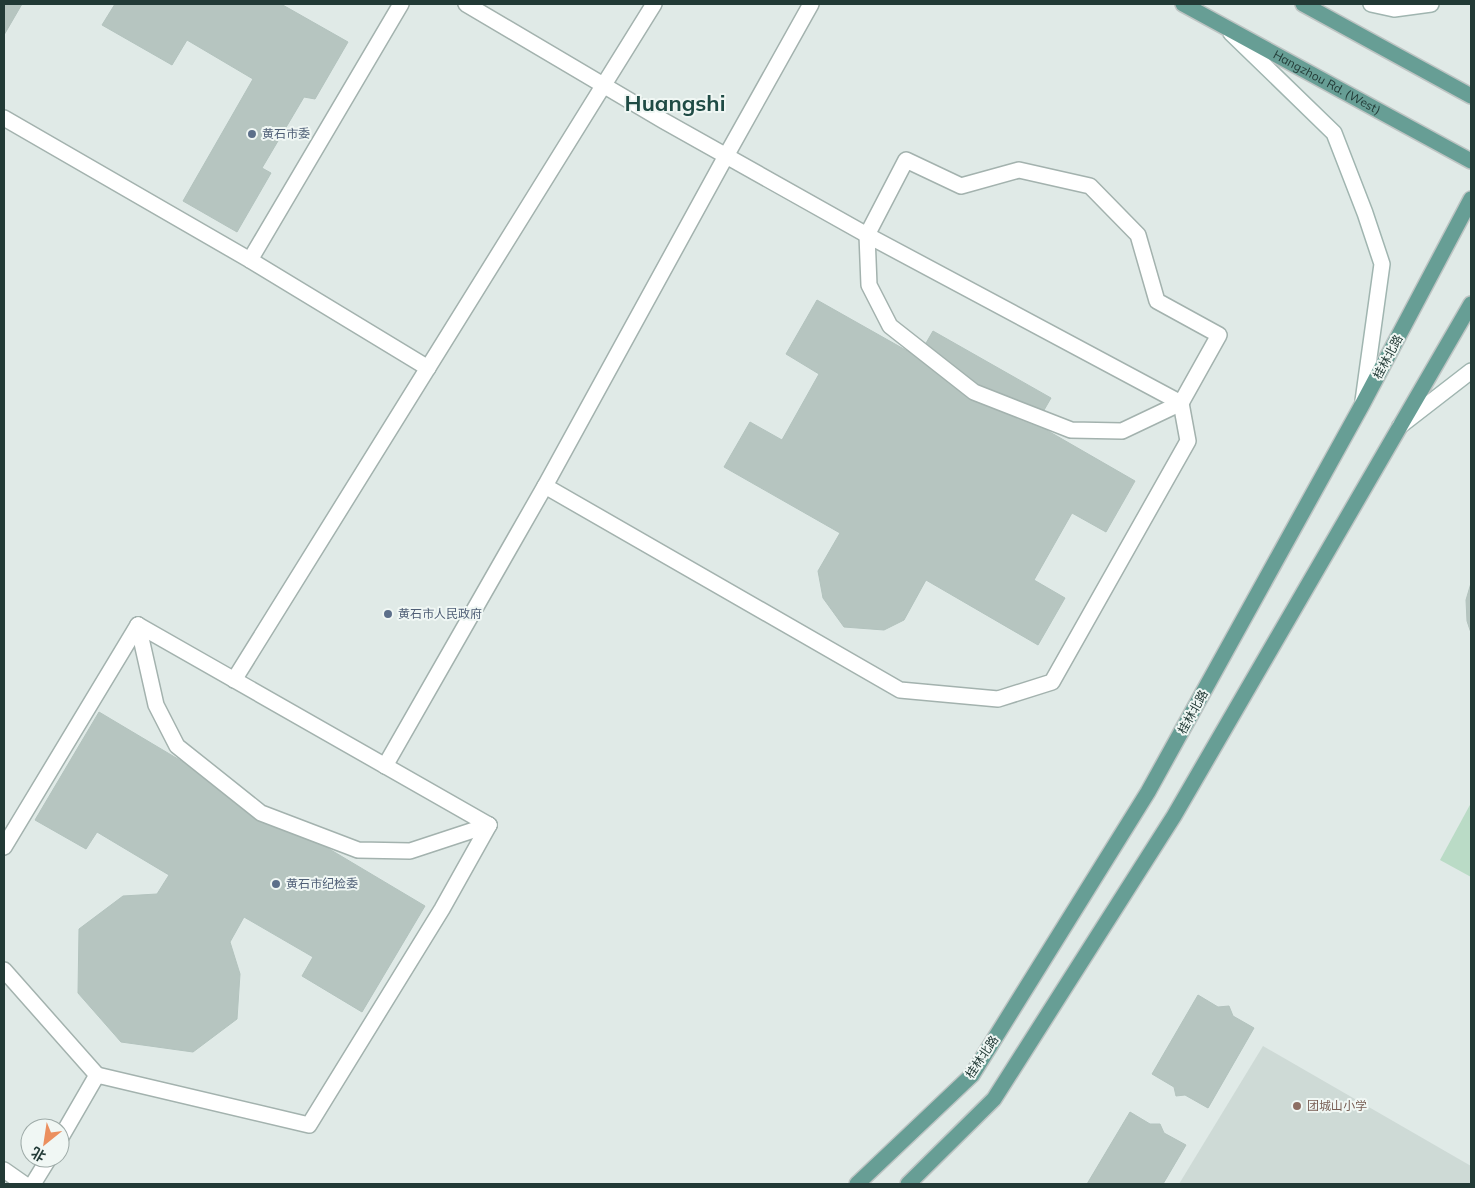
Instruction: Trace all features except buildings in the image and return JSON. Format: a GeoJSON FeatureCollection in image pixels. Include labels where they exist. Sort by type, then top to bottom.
{"type":"FeatureCollection","features":[{"type":"Feature","properties":{"kind":"main road"},"geometry":{"type":"LineString","coordinates":[[250,260],[401,4]]}},
{"type":"Feature","properties":{"kind":"main road"},"geometry":{"type":"LineString","coordinates":[[466,4],[726,156],[867,235],[1181,403]]}},
{"type":"Feature","properties":{"kind":"main road"},"geometry":{"type":"LineString","coordinates":[[234,680],[654,4]]}},
{"type":"Feature","properties":{"kind":"main road"},"geometry":{"type":"LineString","coordinates":[[385,766],[544,486],[811,4]]}},
{"type":"Feature","properties":{"kind":"main road","name":"Hangzhou Rd. (West)"},"geometry":{"type":"LineString","coordinates":[[1183,4],[1471,162]]}},
{"type":"Feature","properties":{"kind":"main road"},"geometry":{"type":"LineString","coordinates":[[1304,4],[1471,96]]}},
{"type":"Feature","properties":{"kind":"main road"},"geometry":{"type":"LineString","coordinates":[[1371,4],[1394,9],[1431,4]]}},
{"type":"Feature","properties":{"kind":"main road"},"geometry":{"type":"LineString","coordinates":[[1223,25],[1334,133],[1365,213],[1382,264],[1362,405]]}},
{"type":"Feature","properties":{"kind":"main road"},"geometry":{"type":"LineString","coordinates":[[4,118],[250,260],[428,368]]}},
{"type":"Feature","properties":{"kind":"main road"},"geometry":{"type":"LineString","coordinates":[[906,160],[961,186],[1020,170],[1090,186],[1138,235],[1157,301],[1219,335],[1181,403],[1122,431],[1071,430],[974,392],[890,326],[869,285],[867,235],[906,160]]}},
{"type":"Feature","properties":{"kind":"main road","name":"桂林北路"},"geometry":{"type":"LineString","coordinates":[[857,1184],[972,1075],[1148,792],[1362,405],[1471,198]]}},
{"type":"Feature","properties":{"kind":"main road"},"geometry":{"type":"LineString","coordinates":[[908,1184],[994,1099],[1174,816],[1471,304]]}},
{"type":"Feature","properties":{"kind":"main road"},"geometry":{"type":"LineString","coordinates":[[1400,426],[1471,371]]}},
{"type":"Feature","properties":{"kind":"main road"},"geometry":{"type":"LineString","coordinates":[[544,486],[900,690],[998,699],[1052,682],[1188,441],[1181,403]]}},
{"type":"Feature","properties":{"kind":"main road"},"geometry":{"type":"LineString","coordinates":[[138,626],[489,825]]}},
{"type":"Feature","properties":{"kind":"main road"},"geometry":{"type":"LineString","coordinates":[[138,626],[156,705],[177,746],[261,813],[358,850],[410,851],[489,825]]}},
{"type":"Feature","properties":{"kind":"main road"},"geometry":{"type":"LineString","coordinates":[[4,846],[138,626]]}},
{"type":"Feature","properties":{"kind":"main road"},"geometry":{"type":"LineString","coordinates":[[4,970],[97,1075],[309,1125],[442,909],[489,825]]}},
{"type":"Feature","properties":{"kind":"main road"},"geometry":{"type":"LineString","coordinates":[[70,1122],[97,1075]]}},
{"type":"Feature","properties":{"kind":"main road"},"geometry":{"type":"LineString","coordinates":[[34,1184],[43,1168]]}},
{"type":"Feature","properties":{"kind":"main road"},"geometry":{"type":"LineString","coordinates":[[4,1170],[24,1184]]}},
{"type":"Feature","properties":{"kind":"shaded area","name":"团城山小学"},"geometry":{"type":"Polygon","coordinates":[[[1263,1046],[1471,1166],[1471,1184],[1179,1184],[1263,1046]]]}},
{"type":"Feature","properties":{"kind":"green space"},"geometry":{"type":"Polygon","coordinates":[[[1471,803],[1471,877],[1440,860],[1471,803]]]}},
{"type":"Feature","properties":{"kind":"place","name":"黄石市委"},"geometry":{"type":"Point","coordinates":[252,134]}},
{"type":"Feature","properties":{"kind":"place","name":"黄石市人民政府"},"geometry":{"type":"Point","coordinates":[388,614]}},
{"type":"Feature","properties":{"kind":"place","name":"黄石市纪检委"},"geometry":{"type":"Point","coordinates":[276,884]}},
{"type":"Feature","properties":{"kind":"place","name":"团城山小学"},"geometry":{"type":"Point","coordinates":[1297,1106]}},
{"type":"Feature","properties":{"kind":"district","name":"Huangshi"},"geometry":{"type":"Point","coordinates":[675,103]}}]}
